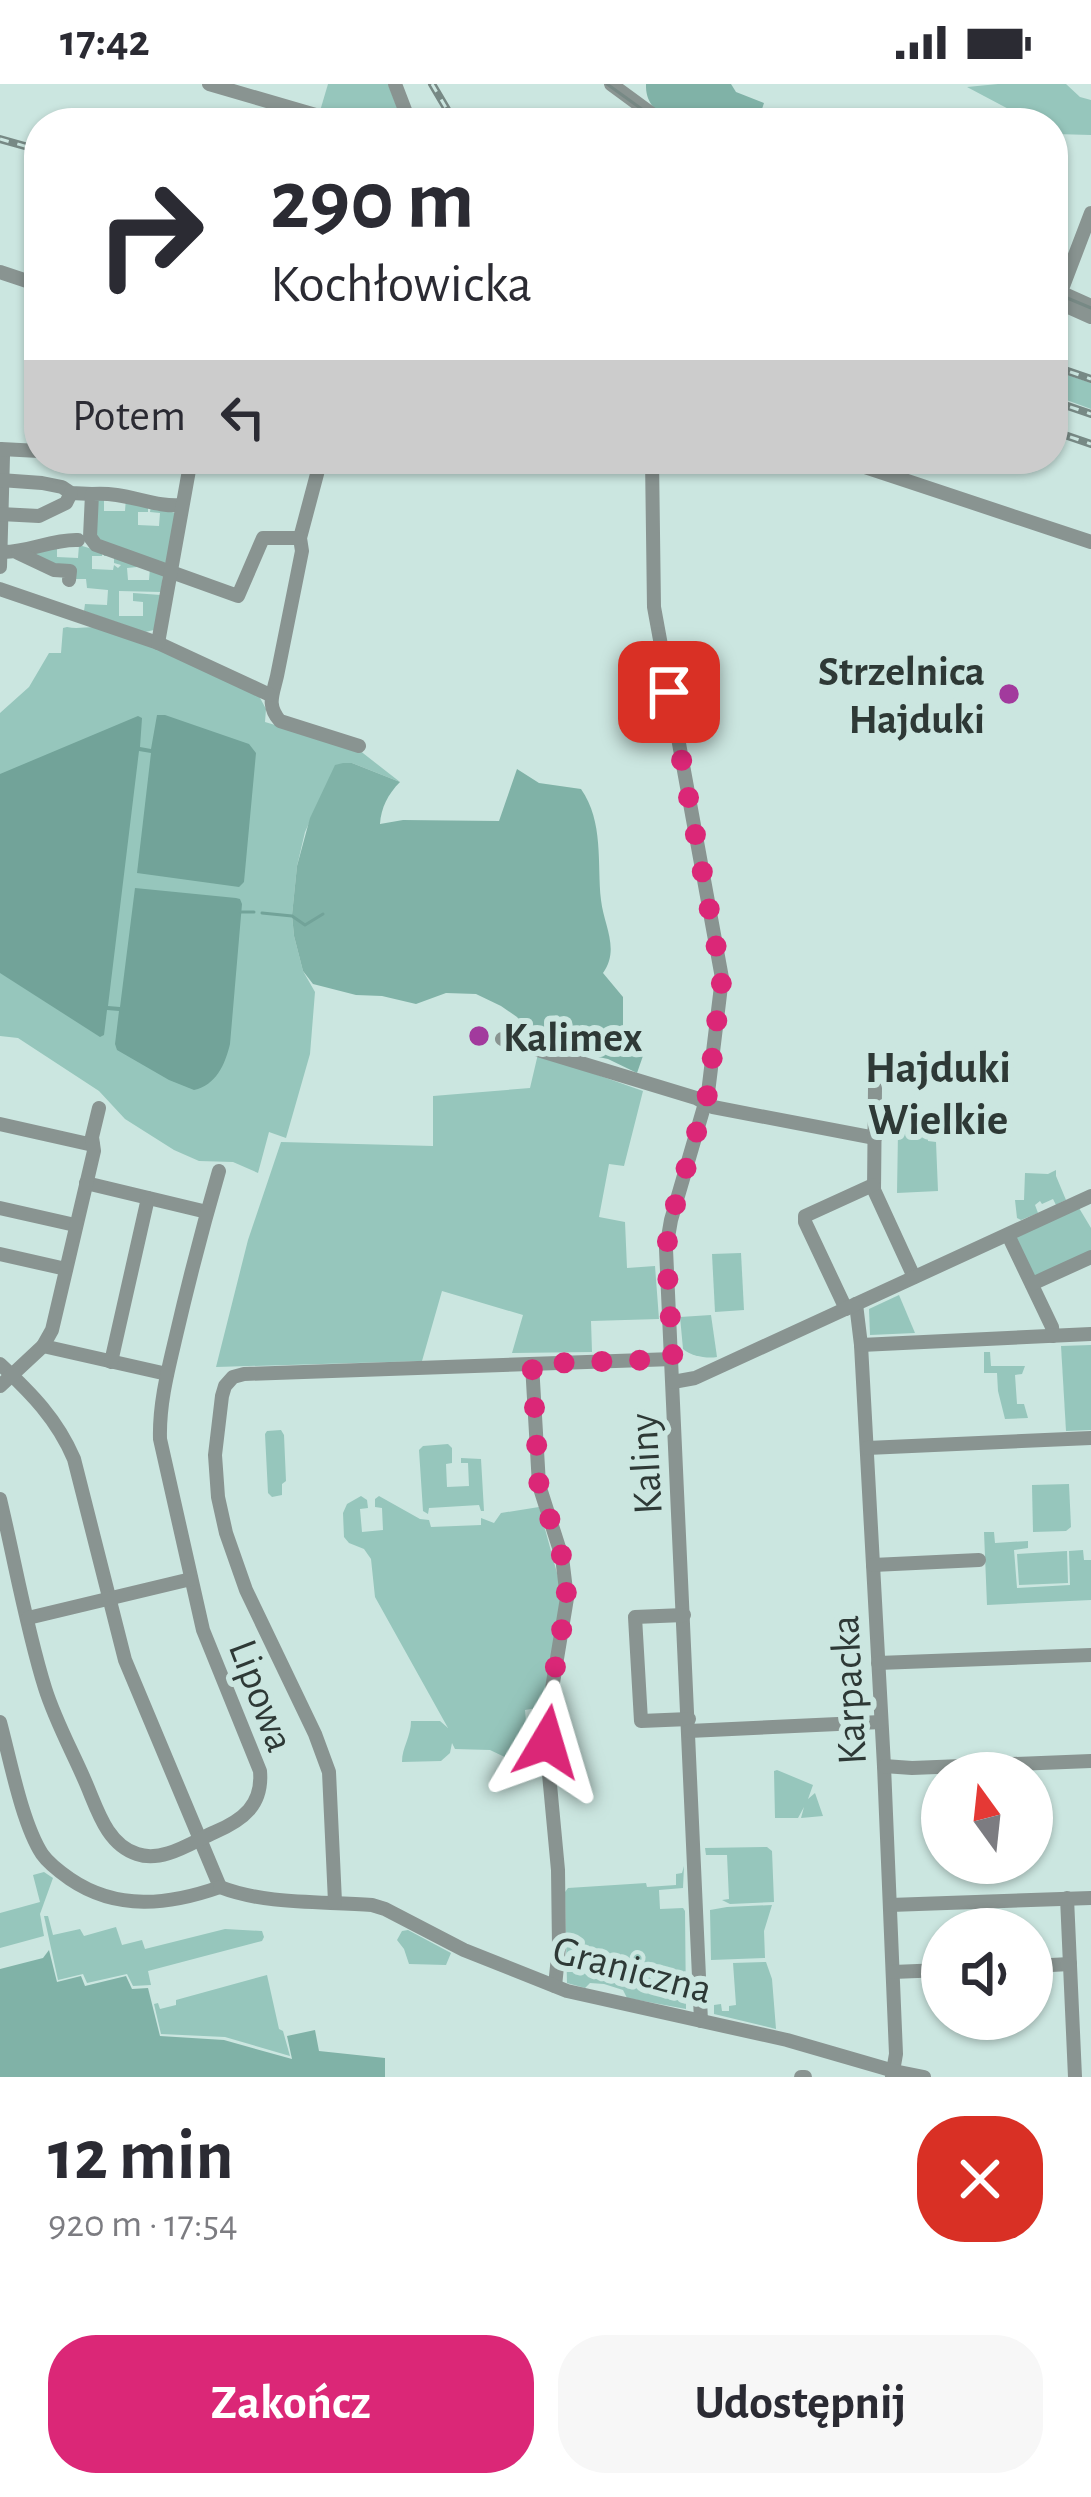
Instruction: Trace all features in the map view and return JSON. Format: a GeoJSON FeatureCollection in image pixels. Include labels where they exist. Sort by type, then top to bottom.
{"type":"FeatureCollection","features":[{"type":"Feature","properties":{"kind":"street"},"geometry":{"type":"LineString","coordinates":[[209,84],[292,108]]}},
{"type":"Feature","properties":{"kind":"street"},"geometry":{"type":"LineString","coordinates":[[618,86],[645,108]]}},
{"type":"Feature","properties":{"kind":"street"},"geometry":{"type":"LineString","coordinates":[[1068,268],[1091,213]]}},
{"type":"Feature","properties":{"kind":"street"},"geometry":{"type":"LineString","coordinates":[[0,449],[0,567]]}},
{"type":"Feature","properties":{"kind":"street"},"geometry":{"type":"LineString","coordinates":[[158,643],[188,474]]}},
{"type":"Feature","properties":{"kind":"street"},"geometry":{"type":"LineString","coordinates":[[317,474],[270,695],[280,721],[359,746]]}},
{"type":"Feature","properties":{"kind":"street","name":"Kaliny"},"geometry":{"type":"LineString","coordinates":[[652,474],[654,607],[722,978],[705,1102],[666,1250],[701,2020]]}},
{"type":"Feature","properties":{"kind":"street"},"geometry":{"type":"LineString","coordinates":[[886,474],[1091,542]]}},
{"type":"Feature","properties":{"kind":"street"},"geometry":{"type":"LineString","coordinates":[[1,480],[182,505]]}},
{"type":"Feature","properties":{"kind":"street"},"geometry":{"type":"LineString","coordinates":[[1,514],[39,516],[66,503],[70,493]]}},
{"type":"Feature","properties":{"kind":"street"},"geometry":{"type":"LineString","coordinates":[[92,494],[90,537],[96,545],[238,596],[263,538],[300,538]]}},
{"type":"Feature","properties":{"kind":"street"},"geometry":{"type":"LineString","coordinates":[[18,553],[59,539],[78,540]]}},
{"type":"Feature","properties":{"kind":"street"},"geometry":{"type":"LineString","coordinates":[[1,552],[70,571],[70,580]]}},
{"type":"Feature","properties":{"kind":"street"},"geometry":{"type":"LineString","coordinates":[[0,589],[158,643],[270,695]]}},
{"type":"Feature","properties":{"kind":"street"},"geometry":{"type":"LineString","coordinates":[[502,1039],[713,1107],[875,1138]]}},
{"type":"Feature","properties":{"kind":"street"},"geometry":{"type":"LineString","coordinates":[[875,1088],[873,1185],[914,1277]]}},
{"type":"Feature","properties":{"kind":"street"},"geometry":{"type":"LineString","coordinates":[[0,1722],[4,1752],[38,1846],[47,1861],[74,1882],[144,1904],[220,1887],[124,1660],[71,1452],[43,1406],[4,1374],[43,1346],[52,1330],[99,1108]]}},
{"type":"Feature","properties":{"kind":"street"},"geometry":{"type":"LineString","coordinates":[[0,1124],[93,1144]]}},
{"type":"Feature","properties":{"kind":"street","name":"Lipowa"},"geometry":{"type":"LineString","coordinates":[[0,1499],[47,1694],[109,1834],[123,1847],[147,1856],[164,1854],[247,1814],[259,1794],[256,1757],[203,1630],[161,1446],[167,1375],[199,1234],[219,1171]]}},
{"type":"Feature","properties":{"kind":"street"},"geometry":{"type":"LineString","coordinates":[[86,1183],[207,1212]]}},
{"type":"Feature","properties":{"kind":"street","name":"Karpacka"},"geometry":{"type":"LineString","coordinates":[[873,1185],[805,1216],[805,1222],[851,1307],[861,1345],[884,1766],[893,2074]]}},
{"type":"Feature","properties":{"kind":"street"},"geometry":{"type":"LineString","coordinates":[[111,1362],[148,1198]]}},
{"type":"Feature","properties":{"kind":"street"},"geometry":{"type":"LineString","coordinates":[[673,1382],[695,1378],[1087,1198],[1091,1215]]}},
{"type":"Feature","properties":{"kind":"street"},"geometry":{"type":"LineString","coordinates":[[0,1208],[75,1225]]}},
{"type":"Feature","properties":{"kind":"street"},"geometry":{"type":"LineString","coordinates":[[1009,1235],[1053,1336]]}},
{"type":"Feature","properties":{"kind":"street"},"geometry":{"type":"LineString","coordinates":[[0,1254],[66,1269]]}},
{"type":"Feature","properties":{"kind":"street"},"geometry":{"type":"LineString","coordinates":[[1032,1284],[1091,1257]]}},
{"type":"Feature","properties":{"kind":"street"},"geometry":{"type":"LineString","coordinates":[[861,1345],[1091,1334]]}},
{"type":"Feature","properties":{"kind":"street"},"geometry":{"type":"LineString","coordinates":[[43,1346],[167,1375]]}},
{"type":"Feature","properties":{"kind":"street"},"geometry":{"type":"LineString","coordinates":[[335,1902],[329,1772],[233,1557],[218,1497],[216,1429],[225,1386],[233,1377],[673,1359]]}},
{"type":"Feature","properties":{"kind":"street"},"geometry":{"type":"LineString","coordinates":[[532,1364],[539,1485],[562,1557],[567,1598],[547,1719],[559,1870],[555,1986]]}},
{"type":"Feature","properties":{"kind":"street"},"geometry":{"type":"LineString","coordinates":[[867,1448],[1091,1438]]}},
{"type":"Feature","properties":{"kind":"street"},"geometry":{"type":"LineString","coordinates":[[873,1565],[979,1560]]}},
{"type":"Feature","properties":{"kind":"street"},"geometry":{"type":"LineString","coordinates":[[28,1618],[191,1579]]}},
{"type":"Feature","properties":{"kind":"street"},"geometry":{"type":"LineString","coordinates":[[684,1616],[635,1617],[641,1721],[689,1725],[881,1722]]}},
{"type":"Feature","properties":{"kind":"street"},"geometry":{"type":"LineString","coordinates":[[878,1663],[1091,1654]]}},
{"type":"Feature","properties":{"kind":"street"},"geometry":{"type":"LineString","coordinates":[[884,1766],[1091,1761]]}},
{"type":"Feature","properties":{"kind":"street","name":"Graniczna"},"geometry":{"type":"LineString","coordinates":[[220,1887],[265,1897],[385,1909],[464,1950],[555,1986],[787,2040],[893,2074],[924,2077]]}},
{"type":"Feature","properties":{"kind":"street"},"geometry":{"type":"LineString","coordinates":[[1067,1898],[1075,2077]]}},
{"type":"Feature","properties":{"kind":"street"},"geometry":{"type":"LineString","coordinates":[[890,1905],[1091,1898]]}},
{"type":"Feature","properties":{"kind":"street"},"geometry":{"type":"LineString","coordinates":[[1053,1965],[1070,1964]]}},
{"type":"Feature","properties":{"kind":"street"},"geometry":{"type":"LineString","coordinates":[[893,1972],[921,1971]]}},
{"type":"Feature","properties":{"kind":"shaded area"},"geometry":{"type":"Polygon","coordinates":[[[328,84],[388,84],[397,108],[321,108],[328,84]]]}},
{"type":"Feature","properties":{"kind":"shaded area"},"geometry":{"type":"Polygon","coordinates":[[[646,84],[731,84],[736,92],[764,103],[762,108],[655,108],[646,84]]]}},
{"type":"Feature","properties":{"kind":"shaded area"},"geometry":{"type":"Polygon","coordinates":[[[1066,84],[1091,100],[1091,135],[1068,134],[1068,108],[1007,108],[967,87],[1066,84]]]}},
{"type":"Feature","properties":{"kind":"shaded area"},"geometry":{"type":"Polygon","coordinates":[[[1068,375],[1091,383],[1091,409],[1068,401],[1068,375]]]}},
{"type":"Feature","properties":{"kind":"shaded area"},"geometry":{"type":"Polygon","coordinates":[[[104,497],[104,511],[125,511],[126,498],[148,507],[148,512],[138,512],[138,525],[159,526],[160,513],[150,512],[151,506],[175,513],[167,562],[97,539],[94,500],[104,497]]]}},
{"type":"Feature","properties":{"kind":"shaded area"},"geometry":{"type":"Polygon","coordinates":[[[57,545],[57,557],[78,558],[79,545],[102,552],[102,556],[92,556],[92,569],[113,570],[114,565],[121,565],[104,552],[137,564],[127,568],[128,580],[149,580],[150,568],[163,575],[161,592],[119,591],[119,616],[143,616],[143,602],[133,601],[133,593],[161,595],[154,630],[145,632],[84,611],[85,604],[107,605],[108,590],[87,588],[86,579],[72,579],[36,558],[36,550],[57,545]]]}},
{"type":"Feature","properties":{"kind":"shaded area"},"geometry":{"type":"Polygon","coordinates":[[[63,628],[104,628],[183,658],[259,696],[266,709],[265,722],[359,750],[400,782],[352,763],[319,801],[305,832],[292,915],[303,971],[315,992],[310,1054],[286,1138],[269,1132],[258,1173],[233,1162],[199,1161],[174,1150],[125,1119],[99,1091],[18,1038],[0,1036],[0,713],[29,687],[49,653],[61,653],[63,628]]]}},
{"type":"Feature","properties":{"kind":"shaded area"},"geometry":{"type":"Polygon","coordinates":[[[157,715],[249,744],[256,753],[244,882],[239,887],[137,873],[151,753],[139,751],[108,1006],[120,1007],[135,888],[236,898],[242,904],[230,1044],[218,1073],[194,1090],[117,1050],[119,1011],[107,1010],[100,1037],[0,973],[0,774],[138,716],[142,718],[140,747],[151,749],[157,715]]]}},
{"type":"Feature","properties":{"kind":"shaded area"},"geometry":{"type":"Polygon","coordinates":[[[343,763],[400,782],[386,802],[380,824],[499,821],[517,769],[539,783],[581,789],[596,829],[601,900],[611,946],[603,973],[623,997],[626,1035],[644,1053],[637,1073],[608,1059],[540,1045],[517,1017],[476,994],[446,993],[416,1004],[313,984],[303,971],[294,936],[297,866],[310,818],[335,765],[343,763]]]}},
{"type":"Feature","properties":{"kind":"shaded area"},"geometry":{"type":"Polygon","coordinates":[[[538,1054],[643,1091],[624,1166],[609,1164],[599,1217],[625,1222],[627,1268],[655,1266],[659,1319],[591,1321],[592,1352],[512,1353],[523,1315],[442,1291],[422,1361],[216,1367],[248,1240],[281,1142],[433,1146],[433,1096],[530,1088],[538,1054]]]}},
{"type":"Feature","properties":{"kind":"shaded area"},"geometry":{"type":"Polygon","coordinates":[[[927,1115],[928,1141],[936,1142],[938,1191],[897,1193],[898,1119],[927,1115]]]}},
{"type":"Feature","properties":{"kind":"shaded area"},"geometry":{"type":"Polygon","coordinates":[[[1056,1170],[1066,1200],[1056,1205],[1053,1199],[1040,1201],[1035,1205],[1038,1213],[1017,1218],[1015,1200],[1024,1200],[1025,1173],[1056,1170]]]}},
{"type":"Feature","properties":{"kind":"shaded area"},"geometry":{"type":"Polygon","coordinates":[[[1079,1208],[1091,1228],[1091,1252],[1035,1277],[1016,1239],[1079,1208]]]}},
{"type":"Feature","properties":{"kind":"shaded area"},"geometry":{"type":"Polygon","coordinates":[[[741,1253],[744,1310],[715,1312],[712,1254],[741,1253]]]}},
{"type":"Feature","properties":{"kind":"shaded area"},"geometry":{"type":"Polygon","coordinates":[[[899,1295],[915,1333],[870,1335],[869,1309],[899,1295]]]}},
{"type":"Feature","properties":{"kind":"shaded area"},"geometry":{"type":"Polygon","coordinates":[[[711,1315],[717,1357],[683,1349],[680,1317],[711,1315]]]}},
{"type":"Feature","properties":{"kind":"shaded area"},"geometry":{"type":"Polygon","coordinates":[[[1091,1345],[1091,1430],[1066,1431],[1061,1346],[1091,1345]]]}},
{"type":"Feature","properties":{"kind":"shaded area"},"geometry":{"type":"Polygon","coordinates":[[[984,1352],[990,1352],[991,1366],[1025,1366],[1022,1374],[1015,1375],[1017,1404],[1024,1404],[1028,1418],[1005,1419],[997,1373],[984,1373],[984,1352]]]}},
{"type":"Feature","properties":{"kind":"shaded area"},"geometry":{"type":"Polygon","coordinates":[[[281,1430],[286,1481],[282,1495],[272,1497],[265,1434],[281,1430]]]}},
{"type":"Feature","properties":{"kind":"shaded area"},"geometry":{"type":"Polygon","coordinates":[[[448,1444],[452,1463],[446,1464],[447,1487],[469,1486],[468,1463],[461,1463],[461,1458],[481,1459],[484,1511],[479,1505],[423,1511],[419,1450],[448,1444]]]}},
{"type":"Feature","properties":{"kind":"shaded area"},"geometry":{"type":"Polygon","coordinates":[[[1069,1484],[1071,1527],[1033,1532],[1032,1485],[1069,1484]]]}},
{"type":"Feature","properties":{"kind":"shaded area"},"geometry":{"type":"Polygon","coordinates":[[[361,1496],[368,1508],[360,1509],[362,1532],[383,1530],[382,1508],[375,1507],[379,1496],[429,1520],[431,1527],[481,1525],[481,1518],[494,1523],[501,1513],[539,1507],[560,1584],[560,1609],[543,1707],[525,1710],[528,1746],[524,1766],[490,1750],[455,1749],[452,1743],[441,1761],[402,1762],[411,1721],[440,1721],[448,1728],[375,1597],[371,1559],[344,1537],[343,1513],[347,1504],[361,1496]]]}},
{"type":"Feature","properties":{"kind":"shaded area"},"geometry":{"type":"Polygon","coordinates":[[[984,1532],[994,1532],[995,1543],[1028,1541],[1028,1548],[1014,1550],[1017,1588],[1070,1585],[1069,1551],[1083,1550],[1084,1560],[1091,1560],[1091,1600],[987,1605],[984,1532]]]}},
{"type":"Feature","properties":{"kind":"shaded area"},"geometry":{"type":"Polygon","coordinates":[[[1067,1551],[1068,1583],[1019,1585],[1017,1554],[1067,1551]]]}},
{"type":"Feature","properties":{"kind":"shaded area"},"geometry":{"type":"Polygon","coordinates":[[[777,1770],[813,1785],[808,1799],[815,1793],[823,1816],[801,1818],[804,1807],[798,1818],[775,1818],[777,1770]]]}},
{"type":"Feature","properties":{"kind":"shaded area"},"geometry":{"type":"Polygon","coordinates":[[[767,1847],[772,1851],[774,1902],[730,1904],[722,1900],[729,1899],[727,1855],[706,1855],[705,1848],[767,1847]]]}},
{"type":"Feature","properties":{"kind":"shaded area"},"geometry":{"type":"Polygon","coordinates":[[[684,1866],[683,1888],[659,1890],[660,1909],[685,1911],[686,2009],[627,1998],[623,1990],[604,1984],[590,1983],[585,1988],[567,1983],[568,1888],[676,1885],[676,1874],[684,1866]]]}},
{"type":"Feature","properties":{"kind":"shaded area"},"geometry":{"type":"Polygon","coordinates":[[[44,1872],[53,1878],[40,1914],[44,1936],[0,1948],[0,1913],[40,1902],[33,1875],[44,1872]]]}},
{"type":"Feature","properties":{"kind":"shaded area"},"geometry":{"type":"Polygon","coordinates":[[[772,1905],[764,1931],[765,1958],[711,1960],[710,1910],[772,1905]]]}},
{"type":"Feature","properties":{"kind":"shaded area"},"geometry":{"type":"Polygon","coordinates":[[[44,1916],[48,1916],[53,1935],[80,1929],[84,1936],[116,1927],[122,1945],[142,1940],[145,1949],[225,1929],[262,1931],[264,1937],[148,1971],[151,1985],[133,1986],[127,1974],[87,1983],[83,1974],[58,1980],[44,1916]]]}},
{"type":"Feature","properties":{"kind":"shaded area"},"geometry":{"type":"Polygon","coordinates":[[[408,1930],[451,1953],[446,1965],[409,1964],[397,1940],[408,1930]]]}},
{"type":"Feature","properties":{"kind":"shaded area"},"geometry":{"type":"Polygon","coordinates":[[[49,1950],[57,1982],[81,1976],[85,1986],[126,1976],[132,1989],[148,1988],[160,2036],[224,2040],[292,2059],[287,2036],[315,2030],[319,2051],[385,2058],[385,2077],[0,2077],[0,1969],[43,1958],[49,1950]]]}},
{"type":"Feature","properties":{"kind":"shaded area"},"geometry":{"type":"Polygon","coordinates":[[[766,1962],[776,2029],[714,2014],[714,2005],[729,2011],[729,2006],[736,2005],[733,1963],[766,1962]]]}},
{"type":"Feature","properties":{"kind":"shaded area"},"geometry":{"type":"Polygon","coordinates":[[[267,1975],[290,2056],[225,2037],[161,2034],[154,2004],[160,2009],[176,2005],[176,2000],[267,1975]]]}},
{"type":"Feature","properties":{"kind":"waterway"},"geometry":{"type":"LineString","coordinates":[[241,912],[254,912]]}},
{"type":"Feature","properties":{"kind":"waterway"},"geometry":{"type":"LineString","coordinates":[[262,913],[292,916],[305,925],[323,914]]}},
{"type":"Feature","properties":{"kind":"tram line"},"geometry":{"type":"LineString","coordinates":[[607,84],[640,108]]}},
{"type":"Feature","properties":{"kind":"tram line"},"geometry":{"type":"LineString","coordinates":[[1068,298],[1091,308]]}},
{"type":"Feature","properties":{"kind":"railway"},"geometry":{"type":"LineString","coordinates":[[432,84],[446,108]]}},
{"type":"Feature","properties":{"kind":"railway"},"geometry":{"type":"LineString","coordinates":[[0,139],[24,146]]}},
{"type":"Feature","properties":{"kind":"railway"},"geometry":{"type":"LineString","coordinates":[[1068,371],[1091,379]]}},
{"type":"Feature","properties":{"kind":"railway"},"geometry":{"type":"LineString","coordinates":[[1068,406],[1091,414]]}},
{"type":"Feature","properties":{"kind":"railway"},"geometry":{"type":"LineString","coordinates":[[1068,436],[1091,444]]}},
{"type":"Feature","properties":{"kind":"place","name":"Strzelnica Hajduki"},"geometry":{"type":"Point","coordinates":[1009,694]}},
{"type":"Feature","properties":{"kind":"place","name":"Kalimex"},"geometry":{"type":"Point","coordinates":[479,1036]}},
{"type":"Feature","properties":{"kind":"district","name":"Hajduki Wielkie"},"geometry":{"type":"Point","coordinates":[938,1092]}},
{"type":"Feature","properties":{"kind":"route"},"geometry":{"type":"LineString","coordinates":[[547,1742],[567,1598],[562,1557],[539,1485],[532,1364],[673,1359],[666,1250],[708,1093],[718,1016],[722,978],[669,692]]}}]}
